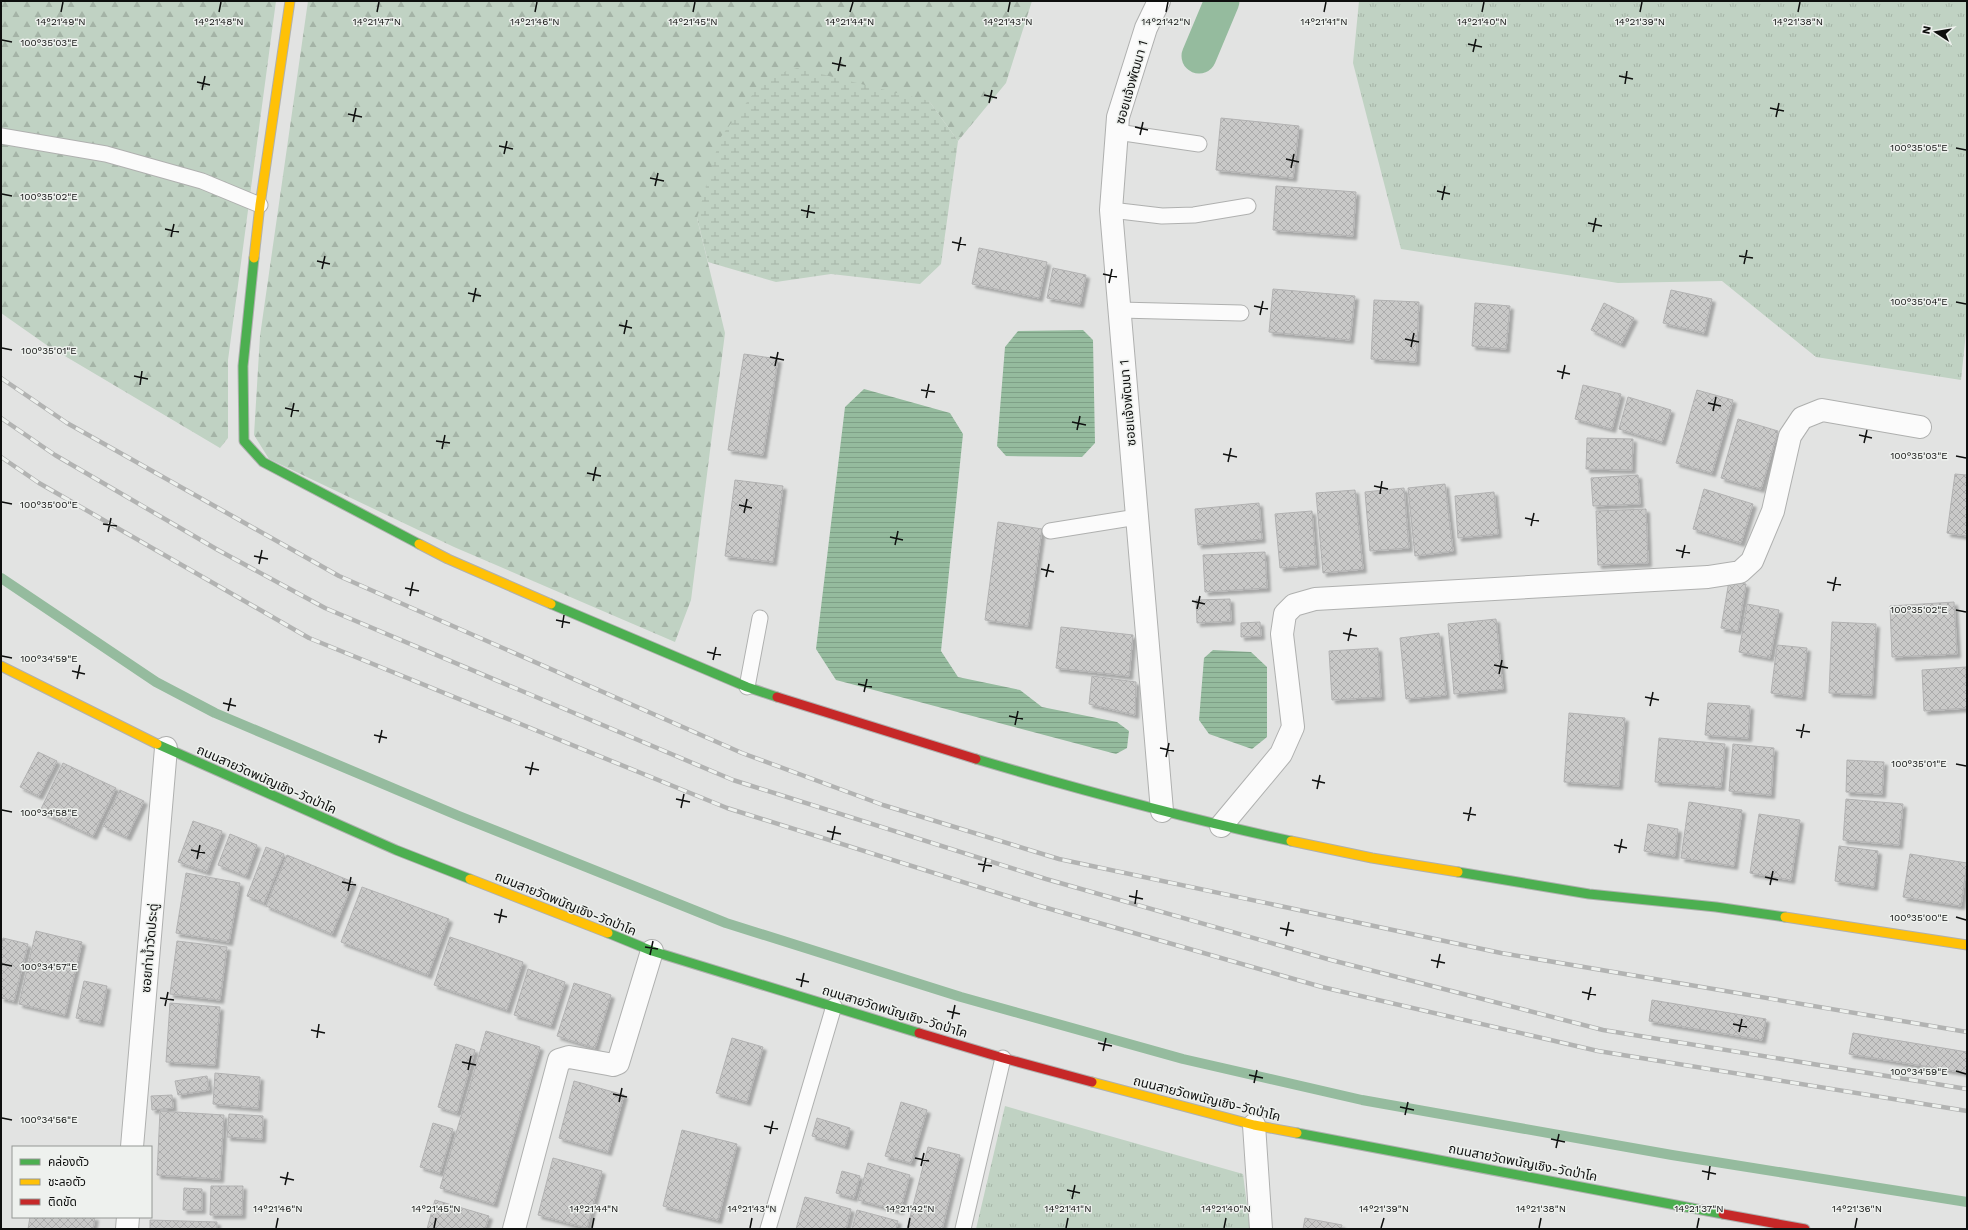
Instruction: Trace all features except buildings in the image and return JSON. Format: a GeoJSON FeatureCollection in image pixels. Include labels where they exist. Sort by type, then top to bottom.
{"type":"FeatureCollection","features":[{"type":"Feature","properties":{"kind":"street"},"geometry":{"type":"LineString","coordinates":[[290,1],[260,205],[243,366],[244,441],[263,462],[448,559],[605,628],[748,687],[947,751],[1221,826],[1372,858],[1589,894],[1716,906],[1967,945]]}},
{"type":"Feature","properties":{"kind":"street","name":"ซอยแจ้งพัฒนา 1"},"geometry":{"type":"LineString","coordinates":[[1158,1],[1144,36],[1118,117],[1111,210],[1162,811]]}},
{"type":"Feature","properties":{"kind":"street"},"geometry":{"type":"LineString","coordinates":[[1221,826],[1281,754],[1293,727],[1282,634],[1285,614],[1294,605],[1315,599],[1708,577],[1740,572],[1752,561],[1773,511],[1790,436],[1802,418],[1822,410],[1920,427]]}},
{"type":"Feature","properties":{"kind":"street","name":"ถนนสายวัดพนัญเชิง-วัดป่าโค"},"geometry":{"type":"LineString","coordinates":[[1,666],[166,748],[396,850],[652,951],[1003,1058],[1254,1125],[1805,1229]]}},
{"type":"Feature","properties":{"kind":"street","name":"ซอยท่าน้ำวัดประดู่"},"geometry":{"type":"LineString","coordinates":[[132,1146],[166,748]]}},
{"type":"Feature","properties":{"kind":"street"},"geometry":{"type":"LineString","coordinates":[[514,1229],[559,1060],[569,1057],[613,1065],[618,1063],[652,951]]}},
{"type":"Feature","properties":{"kind":"street"},"geometry":{"type":"LineString","coordinates":[[1254,1125],[1261,1229]]}},
{"type":"Feature","properties":{"kind":"street"},"geometry":{"type":"LineString","coordinates":[[127,1229],[128,1218]]}},
{"type":"Feature","properties":{"kind":"lane"},"geometry":{"type":"LineString","coordinates":[[1117,132],[1199,144]]}},
{"type":"Feature","properties":{"kind":"lane"},"geometry":{"type":"LineString","coordinates":[[1,136],[106,154],[202,181],[260,205]]}},
{"type":"Feature","properties":{"kind":"lane"},"geometry":{"type":"LineString","coordinates":[[1111,210],[1162,216],[1194,215],[1248,206]]}},
{"type":"Feature","properties":{"kind":"lane"},"geometry":{"type":"LineString","coordinates":[[1119,310],[1241,313]]}},
{"type":"Feature","properties":{"kind":"lane"},"geometry":{"type":"LineString","coordinates":[[1050,531],[1137,517]]}},
{"type":"Feature","properties":{"kind":"lane"},"geometry":{"type":"LineString","coordinates":[[748,687],[760,618]]}},
{"type":"Feature","properties":{"kind":"lane"},"geometry":{"type":"LineString","coordinates":[[768,1229],[834,1006]]}},
{"type":"Feature","properties":{"kind":"lane"},"geometry":{"type":"LineString","coordinates":[[963,1229],[1003,1058]]}},
{"type":"Feature","properties":{"kind":"green space"},"geometry":{"type":"Polygon","coordinates":[[[1,1],[276,1],[228,360],[228,438],[220,448],[48,346],[1,313],[1,1]]]}},
{"type":"Feature","properties":{"kind":"green space"},"geometry":{"type":"Polygon","coordinates":[[[308,1],[1032,1],[1006,83],[958,141],[929,101],[697,218],[725,333],[691,600],[675,642],[454,547],[269,459],[254,435],[260,336],[308,1]]]}},
{"type":"Feature","properties":{"kind":"green space"},"geometry":{"type":"Polygon","coordinates":[[[1359,1],[1967,1],[1967,323],[1961,380],[1816,357],[1722,281],[1618,283],[1401,249],[1353,63],[1359,1]]]}},
{"type":"Feature","properties":{"kind":"green space"},"geometry":{"type":"Polygon","coordinates":[[[797,68],[929,101],[958,141],[941,264],[920,284],[831,274],[776,282],[708,262],[697,218],[720,138],[765,78],[797,68]]]}},
{"type":"Feature","properties":{"kind":"green space"},"geometry":{"type":"Polygon","coordinates":[[[1005,1106],[1243,1174],[1250,1229],[976,1229],[1005,1106]]]}},
{"type":"Feature","properties":{"kind":"shaded area"},"geometry":{"type":"Polygon","coordinates":[[[1083,330],[1093,340],[1095,443],[1082,457],[1006,456],[997,446],[1005,347],[1018,331],[1083,330]]]}},
{"type":"Feature","properties":{"kind":"shaded area"},"geometry":{"type":"Polygon","coordinates":[[[864,389],[950,413],[963,434],[941,651],[958,677],[1020,690],[1042,707],[1117,722],[1129,731],[1127,748],[1116,754],[836,680],[816,649],[845,407],[864,389]]]}},
{"type":"Feature","properties":{"kind":"shaded area"},"geometry":{"type":"Polygon","coordinates":[[[1213,650],[1251,652],[1267,667],[1267,737],[1252,749],[1209,734],[1199,720],[1204,658],[1213,650]]]}},
{"type":"Feature","properties":{"kind":"waterway"},"geometry":{"type":"LineString","coordinates":[[1199,56],[1222,1]]}},
{"type":"Feature","properties":{"kind":"waterway"},"geometry":{"type":"LineString","coordinates":[[1,578],[156,682],[215,713],[459,816],[726,923],[961,997],[1183,1059],[1362,1100],[1672,1155],[1967,1202]]}},
{"type":"Feature","properties":{"kind":"railway"},"geometry":{"type":"LineString","coordinates":[[1,378],[67,423],[339,576],[742,753],[883,805],[1059,859],[1501,953],[1967,1032]]}},
{"type":"Feature","properties":{"kind":"railway"},"geometry":{"type":"LineString","coordinates":[[1,418],[55,455],[218,550],[325,608],[733,780],[1046,879],[1331,960],[1603,1030],[1967,1089]]}},
{"type":"Feature","properties":{"kind":"railway"},"geometry":{"type":"LineString","coordinates":[[1,457],[39,483],[309,638],[727,808],[1033,904],[1322,987],[1598,1051],[1967,1111]]}},
{"type":"Feature","properties":{"kind":"traffic: fast"},"geometry":{"type":"LineString","coordinates":[[254,258],[243,366],[244,441],[263,462],[419,544]]}},
{"type":"Feature","properties":{"kind":"traffic: fast"},"geometry":{"type":"LineString","coordinates":[[551,604],[747,687],[777,697]]}},
{"type":"Feature","properties":{"kind":"traffic: fast"},"geometry":{"type":"LineString","coordinates":[[157,744],[396,850],[470,879]]}},
{"type":"Feature","properties":{"kind":"traffic: fast"},"geometry":{"type":"LineString","coordinates":[[976,759],[1133,803],[1291,841]]}},
{"type":"Feature","properties":{"kind":"traffic: fast"},"geometry":{"type":"LineString","coordinates":[[1458,872],[1589,894],[1716,907],[1785,917]]}},
{"type":"Feature","properties":{"kind":"traffic: fast"},"geometry":{"type":"LineString","coordinates":[[608,933],[652,951],[919,1033]]}},
{"type":"Feature","properties":{"kind":"traffic: fast"},"geometry":{"type":"LineString","coordinates":[[1297,1133],[1723,1214]]}},
{"type":"Feature","properties":{"kind":"traffic: slow"},"geometry":{"type":"LineString","coordinates":[[254,258],[260,205],[290,1]]}},
{"type":"Feature","properties":{"kind":"traffic: slow"},"geometry":{"type":"LineString","coordinates":[[419,544],[448,559],[551,604]]}},
{"type":"Feature","properties":{"kind":"traffic: slow"},"geometry":{"type":"LineString","coordinates":[[1,666],[157,744]]}},
{"type":"Feature","properties":{"kind":"traffic: slow"},"geometry":{"type":"LineString","coordinates":[[1291,841],[1372,858],[1458,872]]}},
{"type":"Feature","properties":{"kind":"traffic: slow"},"geometry":{"type":"LineString","coordinates":[[470,879],[608,933]]}},
{"type":"Feature","properties":{"kind":"traffic: slow"},"geometry":{"type":"LineString","coordinates":[[1785,917],[1967,945]]}},
{"type":"Feature","properties":{"kind":"traffic: slow"},"geometry":{"type":"LineString","coordinates":[[1092,1082],[1254,1125],[1297,1133]]}},
{"type":"Feature","properties":{"kind":"traffic: jam"},"geometry":{"type":"LineString","coordinates":[[777,697],[976,759]]}},
{"type":"Feature","properties":{"kind":"traffic: jam"},"geometry":{"type":"LineString","coordinates":[[919,1033],[1092,1082]]}},
{"type":"Feature","properties":{"kind":"traffic: jam"},"geometry":{"type":"LineString","coordinates":[[1723,1214],[1805,1229]]}}]}
